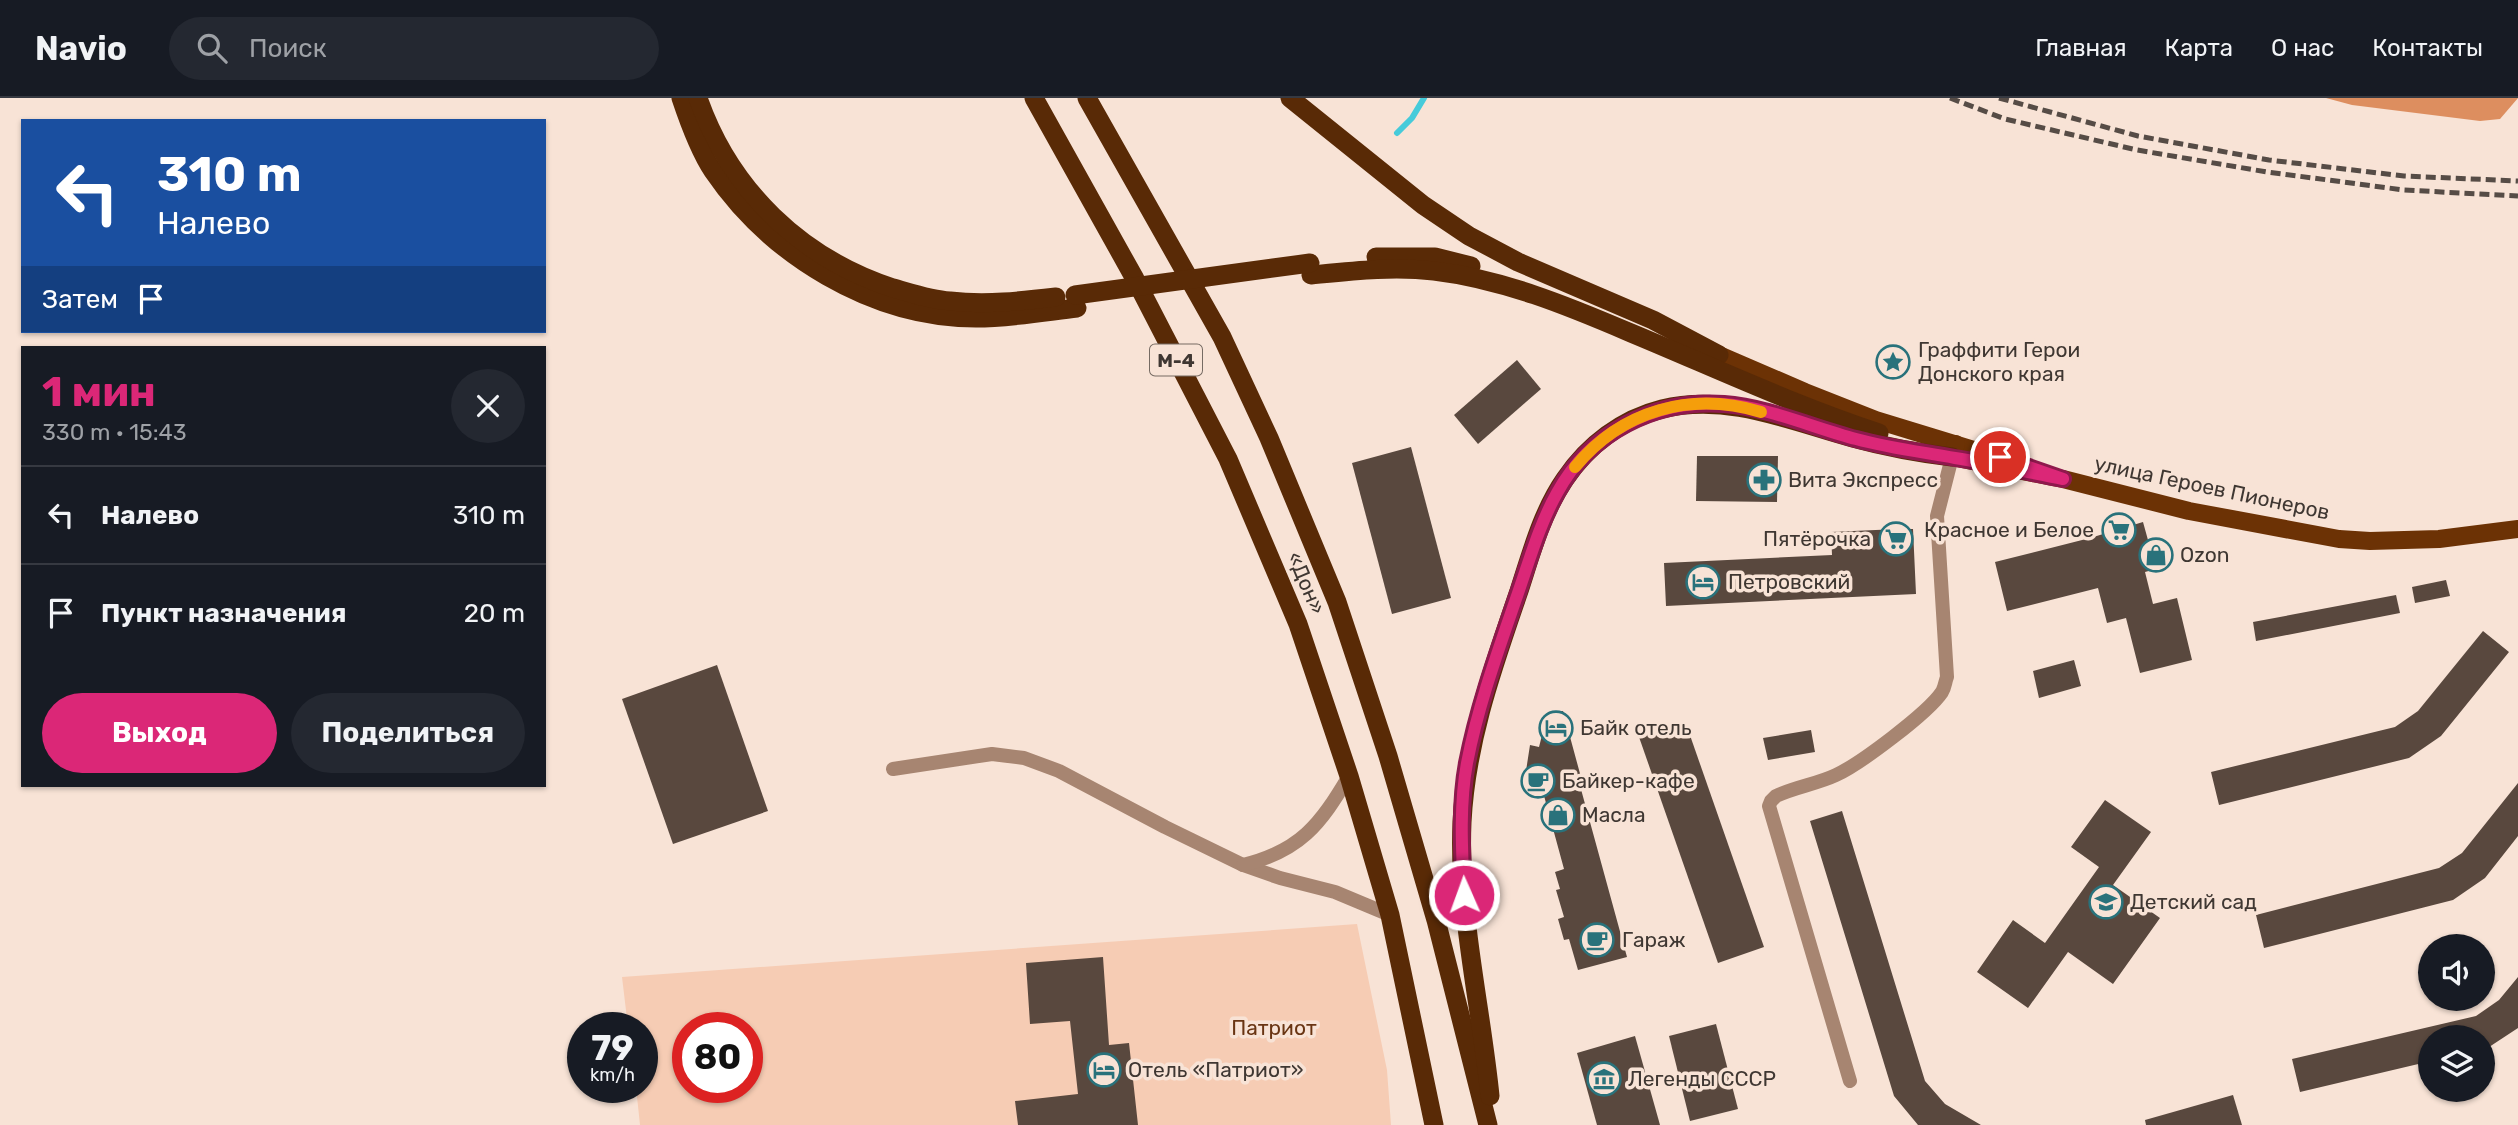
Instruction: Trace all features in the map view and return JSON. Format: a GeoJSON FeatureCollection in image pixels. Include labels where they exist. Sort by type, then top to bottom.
{"type":"FeatureCollection","features":[{"type":"Feature","properties":{"kind":"highway"},"geometry":{"type":"LineString","coordinates":[[681,98],[712,169],[741,208],[774,239],[825,275],[875,298],[913,310],[948,316],[1003,317],[1076,302],[1391,256],[1435,257],[1509,275],[1719,355]]}},
{"type":"Feature","properties":{"kind":"highway"},"geometry":{"type":"LineString","coordinates":[[698,98],[713,136],[752,195],[783,226],[811,248],[858,275],[913,294],[948,301],[1076,302]]}},
{"type":"Feature","properties":{"kind":"highway","name":"«Дон»"},"geometry":{"type":"LineString","coordinates":[[1034,98],[1135,279],[1228,459],[1298,624],[1349,776],[1390,915],[1434,1125]]}},
{"type":"Feature","properties":{"kind":"highway","name":"«Дон»"},"geometry":{"type":"LineString","coordinates":[[1087,98],[1222,337],[1269,438],[1336,602],[1388,757],[1436,920],[1490,1125]]}},
{"type":"Feature","properties":{"kind":"highway"},"geometry":{"type":"LineString","coordinates":[[1290,98],[1412,197],[1469,236],[1518,262],[1653,320],[1719,355]]}},
{"type":"Feature","properties":{"kind":"highway"},"geometry":{"type":"LineString","coordinates":[[1310,269],[1434,271],[1505,286],[1585,313],[1825,414],[1954,450]]}},
{"type":"Feature","properties":{"kind":"highway"},"geometry":{"type":"LineString","coordinates":[[1490,1125],[1488,1074],[1465,916],[1462,823],[1467,764],[1497,656],[1538,533],[1566,478],[1593,447],[1617,428],[1650,413],[1692,405],[1724,404],[1748,408],[1904,451],[1954,450]]}},
{"type":"Feature","properties":{"kind":"main road","name":"улица Героев Пионеров"},"geometry":{"type":"LineString","coordinates":[[1719,355],[1954,450],[2189,511],[2339,539],[2417,541],[2518,529]]}},
{"type":"Feature","properties":{"kind":"street"},"geometry":{"type":"LineString","coordinates":[[1850,1081],[1769,807],[1771,801],[1782,793],[1836,775],[1856,764],[1917,715],[1944,689],[1947,677],[1937,516],[1954,450]]}},
{"type":"Feature","properties":{"kind":"street"},"geometry":{"type":"LineString","coordinates":[[893,769],[992,754],[1024,758],[1059,771],[1164,827],[1243,865],[1335,892],[1390,915]]}},
{"type":"Feature","properties":{"kind":"street"},"geometry":{"type":"LineString","coordinates":[[1243,865],[1286,851],[1299,842],[1325,813],[1349,776]]}},
{"type":"Feature","properties":{"kind":"green space","name":"Патриот"},"geometry":{"type":"Polygon","coordinates":[[[1357,924],[1387,1070],[1391,1125],[640,1125],[638,1103],[658,1103],[658,1012],[626,1012],[622,977],[1357,924]]]}},
{"type":"Feature","properties":{"kind":"shaded area"},"geometry":{"type":"Polygon","coordinates":[[[2326,98],[2518,98],[2500,119],[2480,121],[2352,105],[2326,98]]]}},
{"type":"Feature","properties":{"kind":"building"},"geometry":{"type":"Polygon","coordinates":[[[1517,360],[1541,389],[1478,444],[1454,415],[1517,360]]]}},
{"type":"Feature","properties":{"kind":"building"},"geometry":{"type":"Polygon","coordinates":[[[1411,447],[1451,598],[1392,614],[1352,463],[1411,447]]]}},
{"type":"Feature","properties":{"kind":"building"},"geometry":{"type":"Polygon","coordinates":[[[1697,456],[1778,456],[1777,502],[1696,501],[1697,456]]]}},
{"type":"Feature","properties":{"kind":"building"},"geometry":{"type":"Polygon","coordinates":[[[2143,522],[2156,569],[2145,572],[2153,604],[2177,598],[2192,660],[2140,673],[2126,618],[2107,623],[2098,588],[2007,611],[1995,562],[2143,522]]]}},
{"type":"Feature","properties":{"kind":"building"},"geometry":{"type":"Polygon","coordinates":[[[1913,529],[1916,594],[1666,606],[1664,563],[1832,555],[1831,532],[1913,529]]]}},
{"type":"Feature","properties":{"kind":"building"},"geometry":{"type":"Polygon","coordinates":[[[2446,580],[2450,596],[2415,603],[2412,587],[2446,580]]]}},
{"type":"Feature","properties":{"kind":"building"},"geometry":{"type":"Polygon","coordinates":[[[2396,595],[2400,613],[2256,641],[2253,622],[2396,595]]]}},
{"type":"Feature","properties":{"kind":"building"},"geometry":{"type":"Polygon","coordinates":[[[2483,631],[2509,652],[2441,736],[2409,758],[2219,805],[2211,772],[2395,727],[2418,711],[2483,631]]]}},
{"type":"Feature","properties":{"kind":"building"},"geometry":{"type":"Polygon","coordinates":[[[2074,660],[2081,686],[2039,698],[2033,671],[2074,660]]]}},
{"type":"Feature","properties":{"kind":"building"},"geometry":{"type":"Polygon","coordinates":[[[717,665],[768,811],[673,844],[622,699],[717,665]]]}},
{"type":"Feature","properties":{"kind":"building"},"geometry":{"type":"Polygon","coordinates":[[[1563,711],[1582,781],[1579,782],[1627,957],[1578,970],[1569,939],[1564,940],[1558,919],[1564,917],[1556,890],[1560,889],[1555,872],[1564,869],[1543,792],[1534,795],[1526,771],[1530,745],[1539,747],[1548,712],[1563,711]]]}},
{"type":"Feature","properties":{"kind":"building"},"geometry":{"type":"Polygon","coordinates":[[[1685,721],[1764,947],[1718,963],[1639,737],[1685,721]]]}},
{"type":"Feature","properties":{"kind":"building"},"geometry":{"type":"Polygon","coordinates":[[[1811,730],[1815,752],[1768,760],[1763,738],[1811,730]]]}},
{"type":"Feature","properties":{"kind":"building"},"geometry":{"type":"Polygon","coordinates":[[[2518,783],[2518,836],[2485,878],[2453,900],[2264,948],[2256,915],[2439,868],[2462,853],[2518,783]]]}},
{"type":"Feature","properties":{"kind":"building","name":"Детский сад"},"geometry":{"type":"Polygon","coordinates":[[[2105,800],[2151,832],[2113,885],[2160,918],[2113,984],[2068,952],[2028,1008],[1977,972],[2013,920],[2045,943],[2099,867],[2071,847],[2105,800]]]}},
{"type":"Feature","properties":{"kind":"building"},"geometry":{"type":"Polygon","coordinates":[[[1842,811],[1925,1081],[1945,1104],[1981,1125],[1918,1125],[1894,1096],[1810,821],[1842,811]]]}},
{"type":"Feature","properties":{"kind":"building"},"geometry":{"type":"Polygon","coordinates":[[[1103,957],[1109,1045],[1129,1043],[1138,1125],[1018,1125],[1015,1101],[1078,1094],[1070,1021],[1030,1024],[1026,963],[1103,957]]]}},
{"type":"Feature","properties":{"kind":"building"},"geometry":{"type":"Polygon","coordinates":[[[2518,977],[2518,1028],[2495,1043],[2495,1025],[2437,1025],[2476,1016],[2483,1011],[2495,1011],[2495,1003],[2518,977]]]}},
{"type":"Feature","properties":{"kind":"building"},"geometry":{"type":"Polygon","coordinates":[[[1716,1024],[1738,1109],[1690,1121],[1669,1036],[1716,1024]]]}},
{"type":"Feature","properties":{"kind":"building"},"geometry":{"type":"Polygon","coordinates":[[[2418,1030],[2418,1064],[2300,1092],[2292,1059],[2418,1030]]]}},
{"type":"Feature","properties":{"kind":"building"},"geometry":{"type":"Polygon","coordinates":[[[1635,1036],[1660,1125],[1597,1125],[1577,1053],[1635,1036]]]}},
{"type":"Feature","properties":{"kind":"building"},"geometry":{"type":"Polygon","coordinates":[[[2233,1095],[2242,1125],[2146,1125],[2145,1120],[2233,1095]]]}},
{"type":"Feature","properties":{"kind":"waterway"},"geometry":{"type":"LineString","coordinates":[[1397,133],[1412,118],[1424,98]]}},
{"type":"Feature","properties":{"kind":"railway"},"geometry":{"type":"LineString","coordinates":[[1950,98],[2005,119],[2137,150],[2267,172],[2404,190],[2518,196]]}},
{"type":"Feature","properties":{"kind":"railway"},"geometry":{"type":"LineString","coordinates":[[1999,98],[2138,136],[2269,160],[2404,176],[2518,181]]}},
{"type":"Feature","properties":{"kind":"slow traffic"},"geometry":{"type":"LineString","coordinates":[[1575,467],[1600,440],[1617,428],[1662,409],[1724,404],[1761,412]]}},
{"type":"Feature","properties":{"kind":"place","name":"Граффити Герои Донского края"},"geometry":{"type":"Point","coordinates":[1893,362]}},
{"type":"Feature","properties":{"kind":"place","name":"Вита Экспресс"},"geometry":{"type":"Point","coordinates":[1764,480]}},
{"type":"Feature","properties":{"kind":"place","name":"Красное и Белое"},"geometry":{"type":"Point","coordinates":[2119,530]}},
{"type":"Feature","properties":{"kind":"place","name":"Пятёрочка"},"geometry":{"type":"Point","coordinates":[1896,539]}},
{"type":"Feature","properties":{"kind":"place","name":"Ozon"},"geometry":{"type":"Point","coordinates":[2156,555]}},
{"type":"Feature","properties":{"kind":"place","name":"Петровский"},"geometry":{"type":"Point","coordinates":[1703,582]}},
{"type":"Feature","properties":{"kind":"place","name":"Байк отель"},"geometry":{"type":"Point","coordinates":[1556,728]}},
{"type":"Feature","properties":{"kind":"place","name":"Байкер-кафе"},"geometry":{"type":"Point","coordinates":[1538,781]}},
{"type":"Feature","properties":{"kind":"place","name":"Масла"},"geometry":{"type":"Point","coordinates":[1558,815]}},
{"type":"Feature","properties":{"kind":"place","name":"Детский сад"},"geometry":{"type":"Point","coordinates":[2106,902]}},
{"type":"Feature","properties":{"kind":"place","name":"Гараж"},"geometry":{"type":"Point","coordinates":[1597,940]}},
{"type":"Feature","properties":{"kind":"place","name":"Отель «Патриот»"},"geometry":{"type":"Point","coordinates":[1104,1070]}},
{"type":"Feature","properties":{"kind":"place","name":"Легенды СССР"},"geometry":{"type":"Point","coordinates":[1604,1079]}},
{"type":"Feature","properties":{"kind":"route"},"geometry":{"type":"LineString","coordinates":[[1464,895],[1462,823],[1467,764],[1485,696],[1538,533],[1566,478],[1600,440],[1638,417],[1662,409],[1724,404],[1748,408],[1904,451],[1952,457],[2063,479],[2000,457]]}}]}
